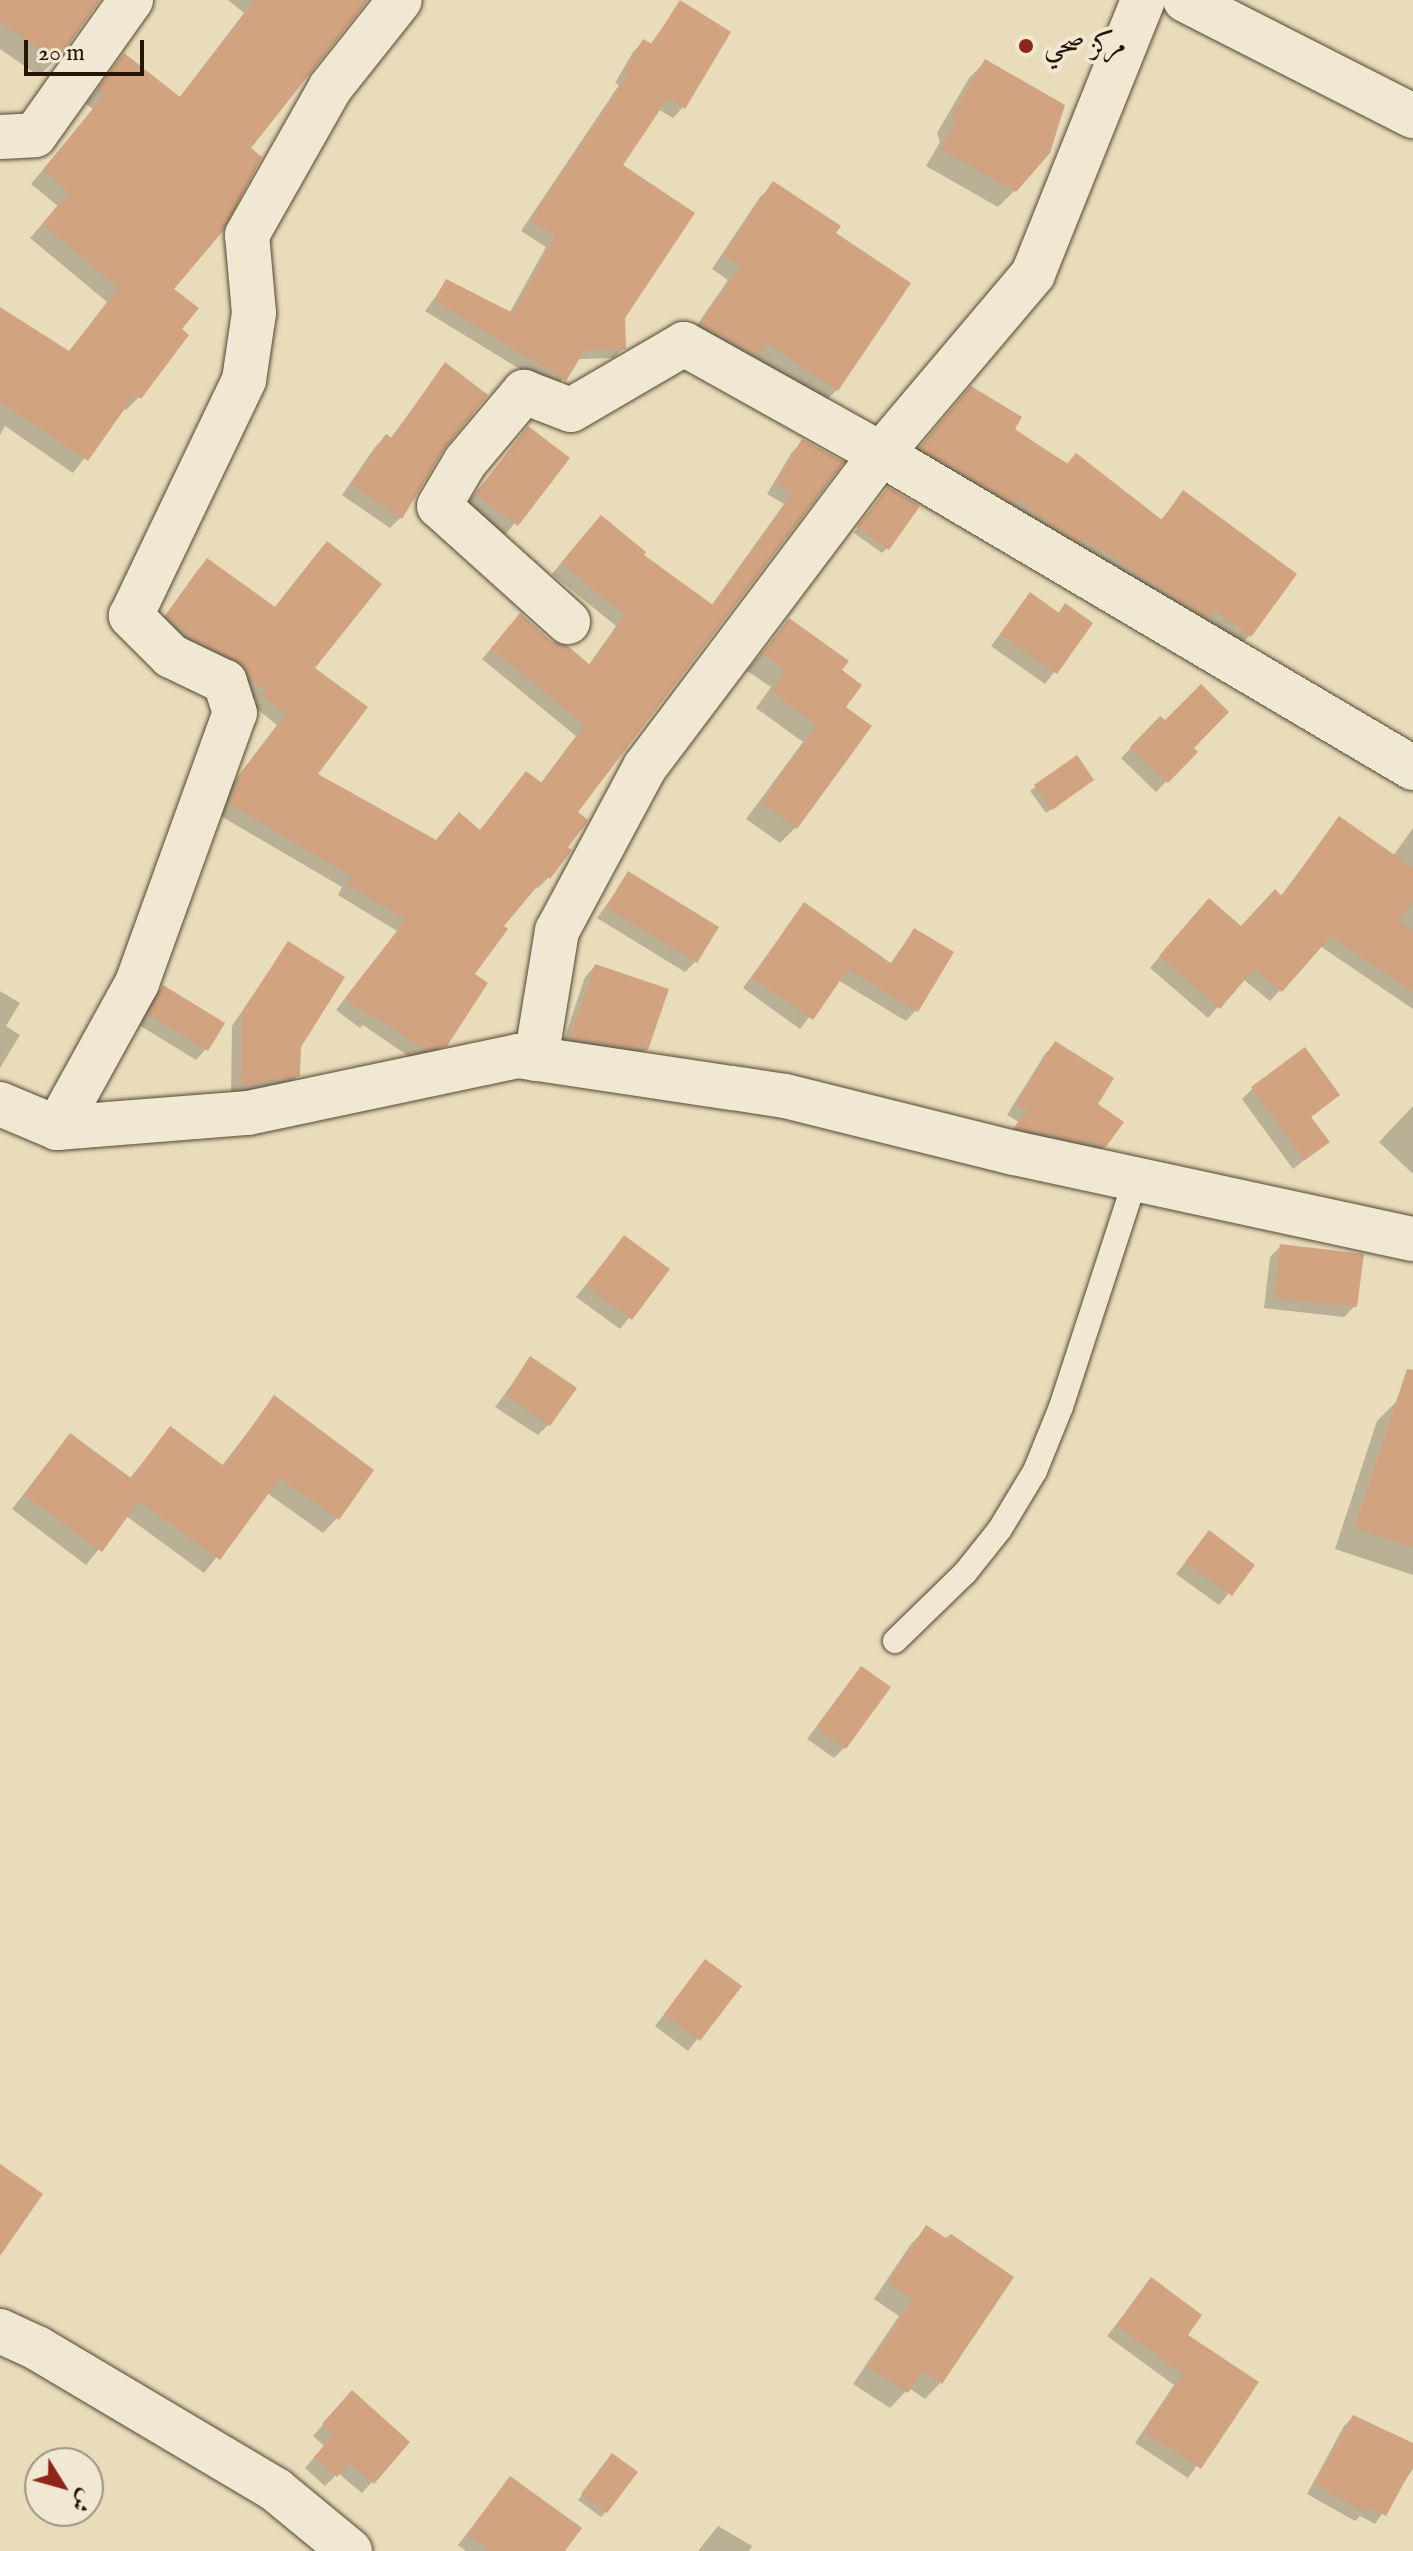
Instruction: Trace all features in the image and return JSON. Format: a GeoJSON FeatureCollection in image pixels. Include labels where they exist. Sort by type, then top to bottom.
{"type":"FeatureCollection","features":[{"type":"Feature","properties":{"kind":"street"},"geometry":{"type":"LineString","coordinates":[[0,137],[35,135],[131,0]]}},
{"type":"Feature","properties":{"kind":"street"},"geometry":{"type":"LineString","coordinates":[[57,1128],[137,983],[235,713],[225,682],[171,656],[131,616],[244,380],[254,313],[247,235],[330,88],[400,0]]}},
{"type":"Feature","properties":{"kind":"street"},"geometry":{"type":"LineString","coordinates":[[536,1059],[557,931],[645,767],[881,454],[1033,274],[1143,0]]}},
{"type":"Feature","properties":{"kind":"street"},"geometry":{"type":"LineString","coordinates":[[1185,0],[1413,116]]}},
{"type":"Feature","properties":{"kind":"street"},"geometry":{"type":"LineString","coordinates":[[568,622],[439,506],[465,462],[524,392],[571,410],[684,344],[881,454],[1413,768]]}},
{"type":"Feature","properties":{"kind":"street"},"geometry":{"type":"LineString","coordinates":[[0,1104],[57,1128],[248,1113],[518,1056],[785,1096],[1135,1180],[1413,1239]]}},
{"type":"Feature","properties":{"kind":"street"},"geometry":{"type":"LineString","coordinates":[[0,2331],[37,2348],[276,2490],[350,2551]]}},
{"type":"Feature","properties":{"kind":"lane"},"geometry":{"type":"LineString","coordinates":[[895,1641],[965,1573],[1000,1529],[1035,1471],[1061,1407],[1135,1180]]}},
{"type":"Feature","properties":{"kind":"building"},"geometry":{"type":"Polygon","coordinates":[[[0,0],[100,0],[57,61],[0,21],[0,0]]]}},
{"type":"Feature","properties":{"kind":"building"},"geometry":{"type":"Polygon","coordinates":[[[255,0],[368,0],[251,148],[262,157],[223,231],[174,289],[199,308],[182,329],[189,335],[141,399],[135,394],[88,461],[0,401],[0,307],[69,351],[119,288],[42,224],[69,192],[43,170],[104,95],[97,90],[124,53],[180,97],[255,0]]]}},
{"type":"Feature","properties":{"kind":"building"},"geometry":{"type":"Polygon","coordinates":[[[680,0],[731,32],[685,109],[668,98],[623,165],[695,213],[625,318],[626,349],[585,350],[566,381],[434,300],[446,279],[513,313],[555,236],[530,220],[628,74],[624,72],[643,39],[652,44],[680,0]]]}},
{"type":"Feature","properties":{"kind":"building"},"geometry":{"type":"Polygon","coordinates":[[[985,59],[1065,105],[1050,153],[1016,192],[941,149],[955,125],[952,115],[985,59]]]}},
{"type":"Feature","properties":{"kind":"building"},"geometry":{"type":"Polygon","coordinates":[[[773,181],[841,226],[836,233],[911,283],[838,391],[767,343],[758,356],[700,324],[740,266],[723,255],[773,181]]]}},
{"type":"Feature","properties":{"kind":"building"},"geometry":{"type":"Polygon","coordinates":[[[445,362],[488,395],[444,449],[402,519],[351,484],[386,434],[392,438],[445,362]]]}},
{"type":"Feature","properties":{"kind":"building"},"geometry":{"type":"Polygon","coordinates":[[[971,386],[1022,417],[1015,429],[1067,464],[1076,453],[1162,520],[1183,490],[1297,574],[1251,637],[1214,610],[1208,618],[1085,540],[1082,544],[1053,526],[1017,498],[1014,503],[919,448],[971,386]]]}},
{"type":"Feature","properties":{"kind":"building"},"geometry":{"type":"Polygon","coordinates":[[[528,426],[570,458],[518,526],[475,494],[528,426]]]}},
{"type":"Feature","properties":{"kind":"building"},"geometry":{"type":"Polygon","coordinates":[[[802,439],[844,462],[578,812],[588,820],[568,847],[572,850],[550,879],[546,876],[504,926],[508,929],[475,974],[488,983],[447,1046],[425,1050],[374,1016],[372,1019],[345,998],[406,920],[347,884],[351,876],[229,804],[240,774],[286,714],[262,695],[266,690],[250,679],[243,665],[194,639],[166,615],[207,558],[275,607],[327,541],[382,584],[315,668],[368,707],[318,774],[436,840],[459,812],[480,830],[526,771],[542,783],[585,725],[491,648],[520,613],[551,641],[568,646],[590,665],[625,615],[561,563],[601,515],[646,552],[644,555],[713,605],[793,493],[776,483],[802,439]]]}},
{"type":"Feature","properties":{"kind":"building"},"geometry":{"type":"Polygon","coordinates":[[[888,487],[920,506],[889,550],[857,527],[888,487]]]}},
{"type":"Feature","properties":{"kind":"building"},"geometry":{"type":"Polygon","coordinates":[[[1030,592],[1059,613],[1065,603],[1093,623],[1057,674],[1000,634],[1030,592]]]}},
{"type":"Feature","properties":{"kind":"building"},"geometry":{"type":"Polygon","coordinates":[[[789,618],[849,661],[842,670],[862,685],[846,707],[872,726],[797,829],[761,802],[817,725],[771,691],[785,670],[762,654],[789,618]]]}},
{"type":"Feature","properties":{"kind":"building"},"geometry":{"type":"Polygon","coordinates":[[[1201,684],[1229,712],[1194,748],[1198,752],[1168,783],[1130,747],[1160,716],[1165,720],[1201,684]]]}},
{"type":"Feature","properties":{"kind":"building"},"geometry":{"type":"Polygon","coordinates":[[[1077,755],[1094,780],[1052,810],[1034,785],[1077,755]]]}},
{"type":"Feature","properties":{"kind":"building"},"geometry":{"type":"Polygon","coordinates":[[[1339,816],[1413,868],[1413,901],[1399,921],[1413,931],[1413,992],[1331,936],[1282,992],[1254,969],[1220,1009],[1159,956],[1209,898],[1241,926],[1275,889],[1282,896],[1339,816]]]}},
{"type":"Feature","properties":{"kind":"building"},"geometry":{"type":"Polygon","coordinates":[[[628,871],[719,927],[697,963],[606,907],[628,871]]]}},
{"type":"Feature","properties":{"kind":"building"},"geometry":{"type":"Polygon","coordinates":[[[804,902],[892,964],[914,928],[954,952],[918,1012],[848,969],[813,1020],[752,977],[804,902]]]}},
{"type":"Feature","properties":{"kind":"building"},"geometry":{"type":"Polygon","coordinates":[[[288,941],[345,977],[301,1047],[300,1076],[241,1086],[242,1013],[288,941]]]}},
{"type":"Feature","properties":{"kind":"building"},"geometry":{"type":"Polygon","coordinates":[[[595,964],[669,989],[648,1050],[570,1038],[595,964]]]}},
{"type":"Feature","properties":{"kind":"building"},"geometry":{"type":"Polygon","coordinates":[[[163,985],[225,1023],[208,1051],[148,1014],[163,985]]]}},
{"type":"Feature","properties":{"kind":"building"},"geometry":{"type":"Polygon","coordinates":[[[1055,1041],[1114,1078],[1098,1104],[1124,1122],[1106,1147],[1014,1127],[1028,1111],[1016,1104],[1055,1041]]]}},
{"type":"Feature","properties":{"kind":"building"},"geometry":{"type":"Polygon","coordinates":[[[1305,1047],[1340,1095],[1311,1117],[1330,1142],[1305,1160],[1251,1087],[1305,1047]]]}},
{"type":"Feature","properties":{"kind":"building"},"geometry":{"type":"Polygon","coordinates":[[[624,1235],[670,1269],[632,1320],[586,1286],[624,1235]]]}},
{"type":"Feature","properties":{"kind":"building"},"geometry":{"type":"Polygon","coordinates":[[[1280,1244],[1364,1254],[1357,1307],[1274,1298],[1280,1244]]]}},
{"type":"Feature","properties":{"kind":"building"},"geometry":{"type":"Polygon","coordinates":[[[530,1356],[577,1388],[550,1426],[505,1395],[530,1356]]]}},
{"type":"Feature","properties":{"kind":"building"},"geometry":{"type":"Polygon","coordinates":[[[1407,1369],[1413,1370],[1413,1547],[1354,1528],[1407,1369]]]}},
{"type":"Feature","properties":{"kind":"building"},"geometry":{"type":"Polygon","coordinates":[[[274,1395],[374,1470],[339,1520],[280,1478],[220,1560],[139,1501],[102,1552],[24,1494],[70,1433],[131,1478],[170,1426],[224,1466],[274,1395]]]}},
{"type":"Feature","properties":{"kind":"building"},"geometry":{"type":"Polygon","coordinates":[[[1209,1530],[1255,1565],[1232,1596],[1185,1562],[1209,1530]]]}},
{"type":"Feature","properties":{"kind":"building"},"geometry":{"type":"Polygon","coordinates":[[[861,1666],[891,1687],[846,1749],[816,1727],[861,1666]]]}},
{"type":"Feature","properties":{"kind":"building"},"geometry":{"type":"Polygon","coordinates":[[[705,1959],[742,1986],[700,2041],[664,2014],[705,1959]]]}},
{"type":"Feature","properties":{"kind":"building"},"geometry":{"type":"Polygon","coordinates":[[[0,2164],[43,2194],[0,2256],[0,2164]]]}},
{"type":"Feature","properties":{"kind":"building"},"geometry":{"type":"Polygon","coordinates":[[[926,2225],[946,2238],[951,2234],[1014,2277],[942,2384],[923,2371],[908,2393],[868,2367],[913,2299],[888,2283],[926,2225]]]}},
{"type":"Feature","properties":{"kind":"building"},"geometry":{"type":"Polygon","coordinates":[[[1151,2277],[1202,2315],[1188,2335],[1259,2382],[1201,2469],[1144,2432],[1183,2374],[1116,2325],[1151,2277]]]}},
{"type":"Feature","properties":{"kind":"building"},"geometry":{"type":"Polygon","coordinates":[[[352,2390],[410,2442],[374,2484],[350,2463],[337,2477],[314,2457],[334,2434],[322,2424],[352,2390]]]}},
{"type":"Feature","properties":{"kind":"building"},"geometry":{"type":"Polygon","coordinates":[[[1353,2415],[1413,2443],[1413,2466],[1386,2516],[1369,2507],[1366,2513],[1314,2484],[1353,2415]]]}},
{"type":"Feature","properties":{"kind":"building"},"geometry":{"type":"Polygon","coordinates":[[[612,2453],[638,2472],[607,2513],[581,2494],[612,2453]]]}},
{"type":"Feature","properties":{"kind":"building"},"geometry":{"type":"Polygon","coordinates":[[[510,2476],[582,2528],[565,2551],[491,2551],[467,2534],[510,2476]]]}},
{"type":"Feature","properties":{"kind":"place","name":"مركز صحي"},"geometry":{"type":"Point","coordinates":[1026,46]}}]}
